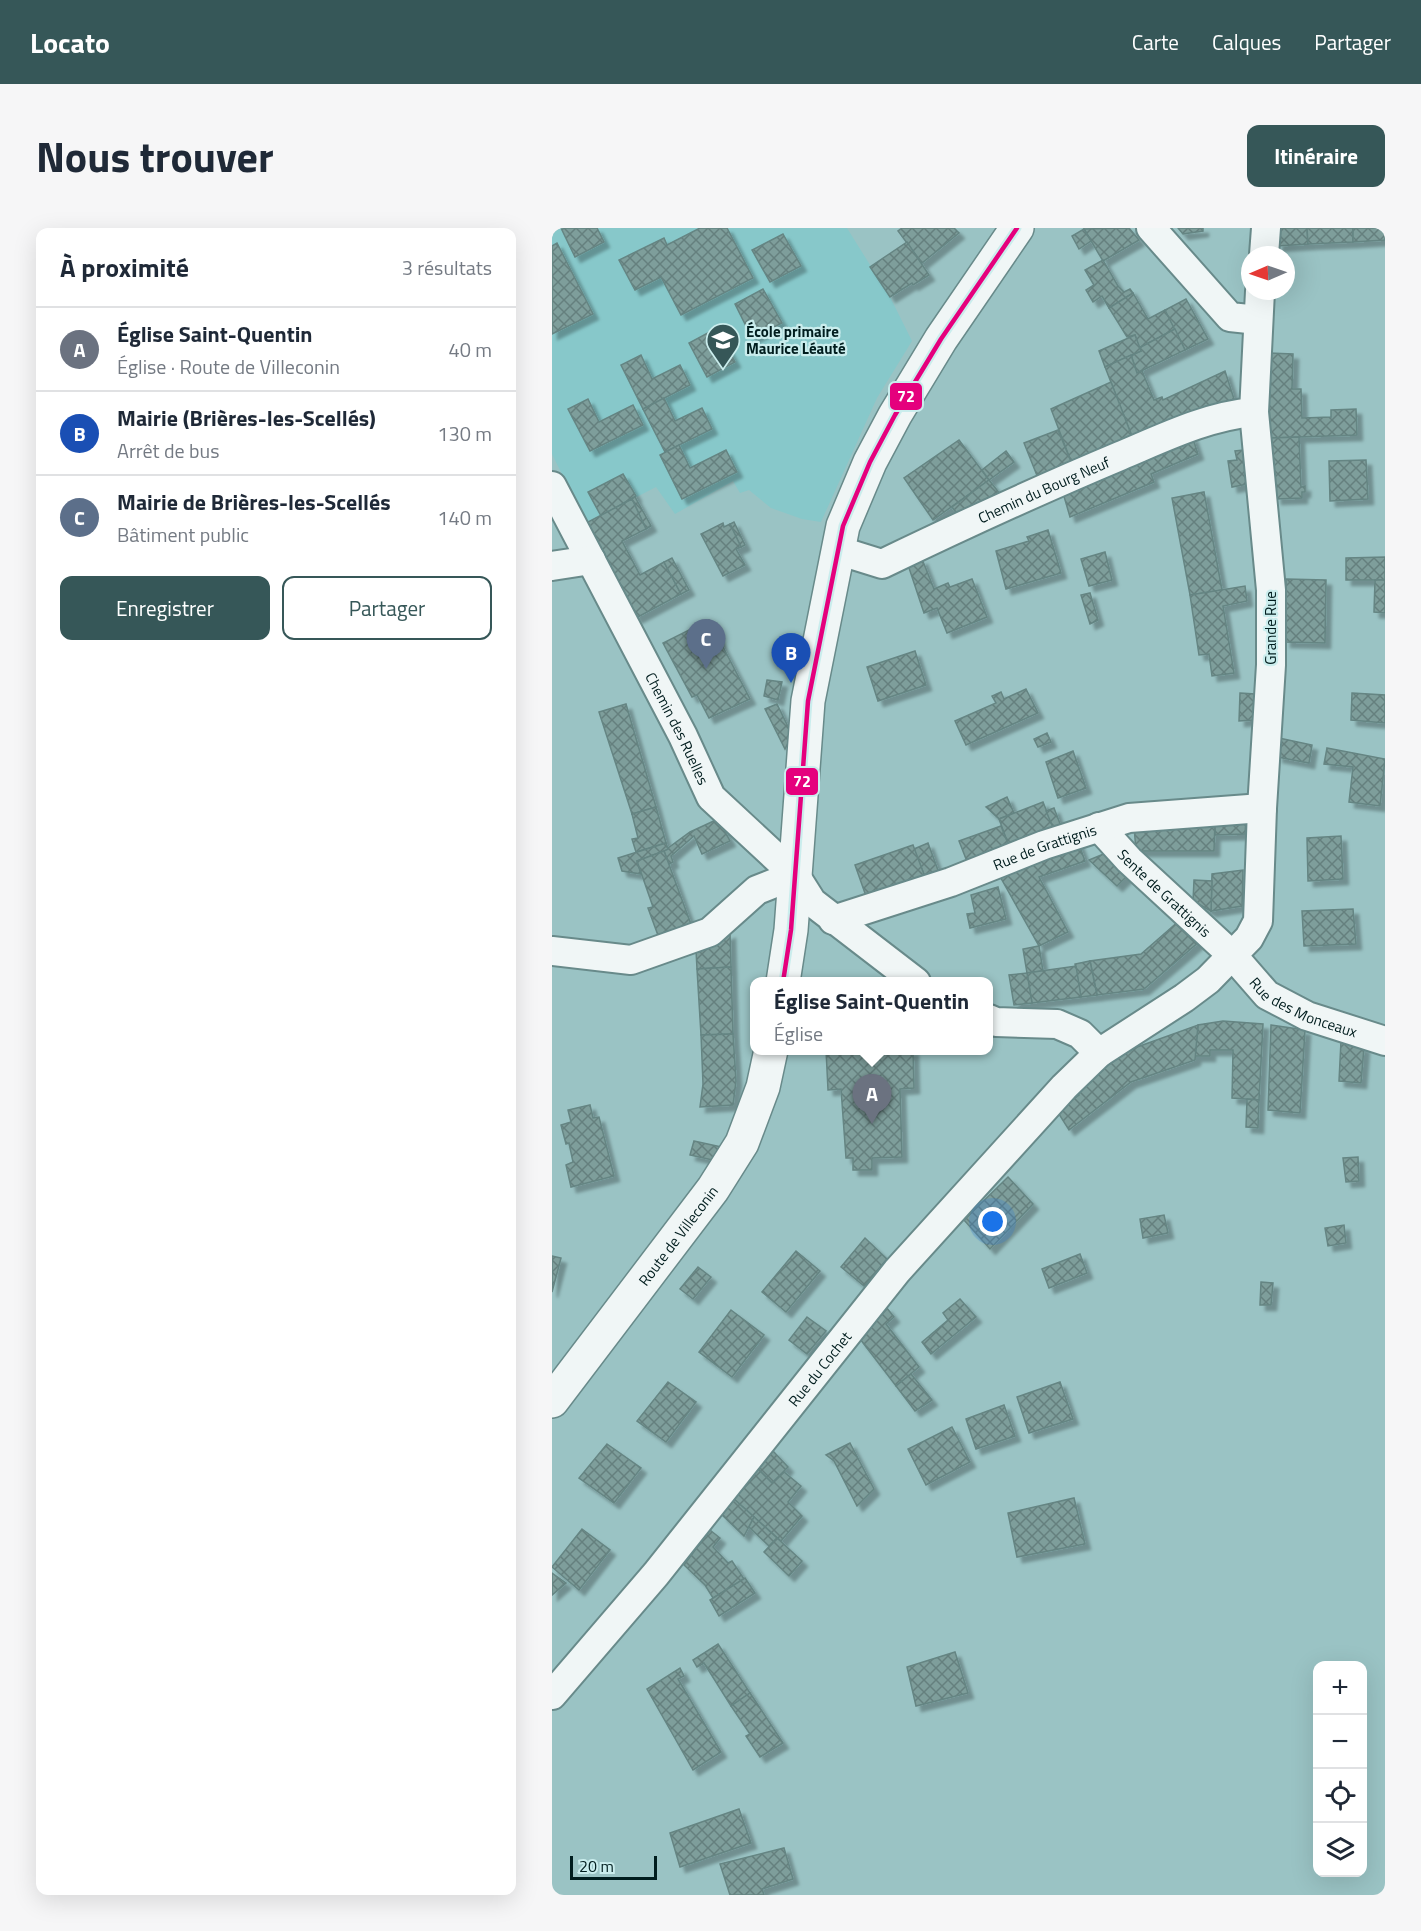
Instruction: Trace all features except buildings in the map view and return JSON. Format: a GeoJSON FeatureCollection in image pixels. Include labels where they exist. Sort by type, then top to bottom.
{"type":"FeatureCollection","features":[{"type":"Feature","properties":{"kind":"main road"},"geometry":{"type":"LineString","coordinates":[[784,977],[791,930],[808,700],[843,526],[870,462],[895,415],[941,339],[1017,228]]}},
{"type":"Feature","properties":{"kind":"main road","name":"Route de Villeconin"},"geometry":{"type":"LineString","coordinates":[[552,1401],[713,1189],[742,1143],[764,1087],[770,1055]]}},
{"type":"Feature","properties":{"kind":"street"},"geometry":{"type":"LineString","coordinates":[[1151,228],[1230,317],[1258,320]]}},
{"type":"Feature","properties":{"kind":"street"},"geometry":{"type":"LineString","coordinates":[[1265,246],[1266,228]]}},
{"type":"Feature","properties":{"kind":"street","name":"Grande Rue"},"geometry":{"type":"LineString","coordinates":[[1233,957],[1249,938],[1258,921],[1271,665],[1271,590],[1254,412],[1259,300]]}},
{"type":"Feature","properties":{"kind":"street","name":"Chemin du Bourg Neuf"},"geometry":{"type":"LineString","coordinates":[[837,550],[882,564],[1026,495],[1159,439],[1229,414],[1254,412]]}},
{"type":"Feature","properties":{"kind":"street","name":"Chemin des Ruelles"},"geometry":{"type":"LineString","coordinates":[[552,486],[683,736],[711,797],[795,875],[812,902],[911,977]]}},
{"type":"Feature","properties":{"kind":"street"},"geometry":{"type":"LineString","coordinates":[[552,566],[591,560]]}},
{"type":"Feature","properties":{"kind":"street","name":"Rue de Grattignis"},"geometry":{"type":"LineString","coordinates":[[833,920],[951,882],[1044,845],[1129,818],[1262,808]]}},
{"type":"Feature","properties":{"kind":"street","name":"Sente de Grattignis"},"geometry":{"type":"LineString","coordinates":[[1099,827],[1130,860],[1233,957]]}},
{"type":"Feature","properties":{"kind":"street"},"geometry":{"type":"LineString","coordinates":[[552,951],[631,960],[710,932],[757,890],[795,875]]}},
{"type":"Feature","properties":{"kind":"street","name":"Rue des Monceaux"},"geometry":{"type":"LineString","coordinates":[[1233,957],[1268,995],[1307,1016],[1385,1041]]}},
{"type":"Feature","properties":{"kind":"street","name":"Rue du Cochet"},"geometry":{"type":"LineString","coordinates":[[552,1695],[656,1574],[897,1271],[1064,1087],[1099,1053],[1184,998],[1233,957]]}},
{"type":"Feature","properties":{"kind":"street"},"geometry":{"type":"LineString","coordinates":[[993,1021],[1057,1024],[1080,1034],[1099,1053]]}},
{"type":"Feature","properties":{"kind":"shaded area","name":"École primaire Maurice Léauté"},"geometry":{"type":"Polygon","coordinates":[[[552,228],[847,228],[890,297],[912,341],[877,398],[821,522],[802,519],[771,508],[749,490],[740,493],[733,481],[675,514],[656,487],[586,523],[552,454],[552,228]]]}},
{"type":"Feature","properties":{"kind":"transit line","name":"72"},"geometry":{"type":"LineString","coordinates":[[784,977],[791,930],[808,701],[843,526],[870,462],[895,415],[941,339],[1017,228]]}},
{"type":"Feature","properties":{"kind":"place","name":"École primaire Maurice Léauté"},"geometry":{"type":"Point","coordinates":[723,369]}},
{"type":"Feature","properties":{"kind":"place","name":"Mairie de Brières-les-Scellés"},"geometry":{"type":"Point","coordinates":[706,669]}},
{"type":"Feature","properties":{"kind":"place","name":"Mairie (Brières-les-Scellés)"},"geometry":{"type":"Point","coordinates":[791,683]}},
{"type":"Feature","properties":{"kind":"place","name":"Église Saint-Quentin"},"geometry":{"type":"Point","coordinates":[872,1124]}}]}
